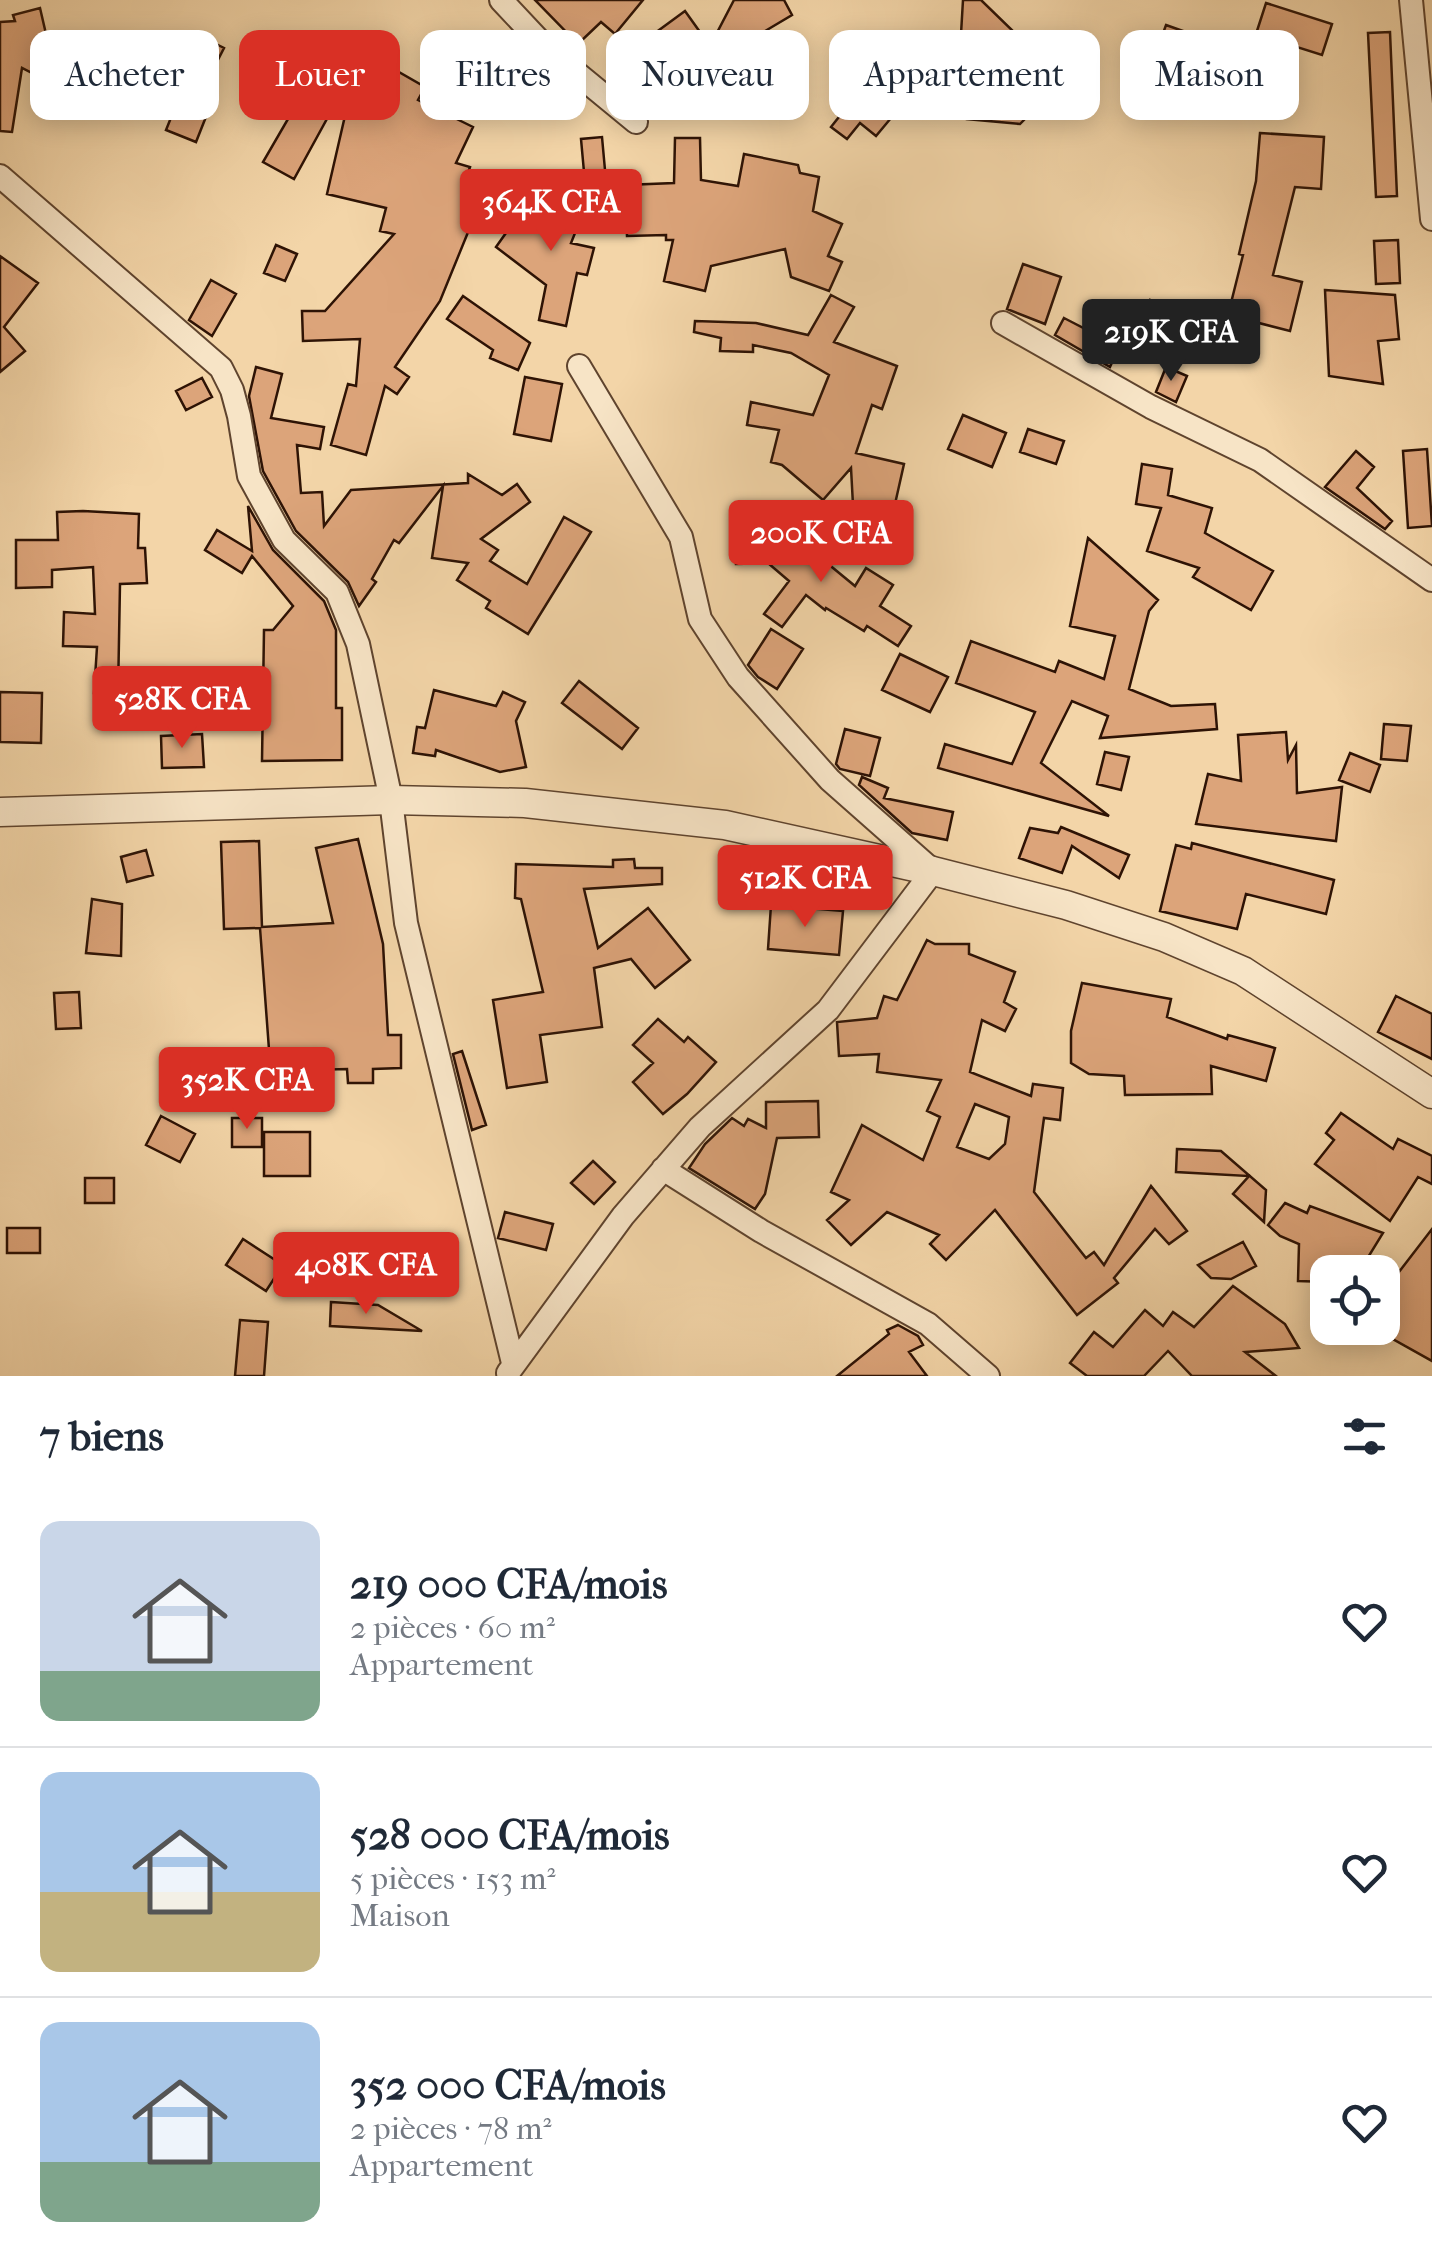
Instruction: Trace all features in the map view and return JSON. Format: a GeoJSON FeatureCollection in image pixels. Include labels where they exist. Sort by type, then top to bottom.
{"type":"FeatureCollection","features":[{"type":"Feature","properties":{"kind":"street"},"geometry":{"type":"LineString","coordinates":[[501,0],[546,48],[636,122]]}},
{"type":"Feature","properties":{"kind":"street"},"geometry":{"type":"LineString","coordinates":[[1411,0],[1432,219]]}},
{"type":"Feature","properties":{"kind":"street"},"geometry":{"type":"LineString","coordinates":[[0,176],[221,368],[236,403],[249,476],[284,540],[337,592],[358,644],[391,800],[406,923],[510,1370]]}},
{"type":"Feature","properties":{"kind":"street"},"geometry":{"type":"LineString","coordinates":[[1002,323],[1151,407],[1260,460],[1432,580]]}},
{"type":"Feature","properties":{"kind":"street"},"geometry":{"type":"LineString","coordinates":[[579,366],[682,537],[700,619],[738,678],[830,780],[934,871]]}},
{"type":"Feature","properties":{"kind":"street"},"geometry":{"type":"LineString","coordinates":[[0,812],[391,800],[525,803],[725,825],[934,871],[1148,931],[1243,971],[1432,1094]]}},
{"type":"Feature","properties":{"kind":"street"},"geometry":{"type":"LineString","coordinates":[[510,1370],[623,1216],[700,1127],[828,1010],[934,871]]}},
{"type":"Feature","properties":{"kind":"street"},"geometry":{"type":"LineString","coordinates":[[663,1170],[761,1231],[928,1324],[988,1376]]}},
{"type":"Feature","properties":{"kind":"building"},"geometry":{"type":"Polygon","coordinates":[[[535,0],[643,0],[618,30],[610,30],[601,22],[586,36],[586,30],[564,30],[535,0]]]}},
{"type":"Feature","properties":{"kind":"building"},"geometry":{"type":"Polygon","coordinates":[[[734,0],[784,0],[792,15],[767,30],[718,30],[734,0]]]}},
{"type":"Feature","properties":{"kind":"building"},"geometry":{"type":"Polygon","coordinates":[[[963,0],[981,0],[1012,30],[961,30],[963,0]]]}},
{"type":"Feature","properties":{"kind":"building"},"geometry":{"type":"Polygon","coordinates":[[[1266,3],[1332,24],[1322,55],[1299,48],[1299,30],[1257,30],[1266,3]]]}},
{"type":"Feature","properties":{"kind":"building"},"geometry":{"type":"Polygon","coordinates":[[[40,8],[45,30],[30,30],[30,72],[22,68],[12,132],[0,131],[0,22],[15,21],[13,15],[40,8]]]}},
{"type":"Feature","properties":{"kind":"building"},"geometry":{"type":"Polygon","coordinates":[[[685,11],[699,30],[659,30],[685,11]]]}},
{"type":"Feature","properties":{"kind":"building"},"geometry":{"type":"Polygon","coordinates":[[[1390,32],[1397,196],[1376,197],[1368,33],[1390,32]]]}},
{"type":"Feature","properties":{"kind":"building"},"geometry":{"type":"Polygon","coordinates":[[[400,73],[420,84],[420,120],[459,120],[473,127],[456,163],[470,167],[467,176],[484,193],[440,301],[395,367],[409,377],[397,394],[385,386],[366,455],[331,445],[348,384],[356,386],[360,339],[303,341],[302,311],[325,311],[394,234],[380,231],[386,208],[327,194],[344,120],[400,120],[400,73]]]}},
{"type":"Feature","properties":{"kind":"building"},"geometry":{"type":"Polygon","coordinates":[[[170,120],[205,120],[196,142],[166,130],[170,120]]]}},
{"type":"Feature","properties":{"kind":"building"},"geometry":{"type":"Polygon","coordinates":[[[287,120],[326,120],[294,179],[263,162],[287,120]]]}},
{"type":"Feature","properties":{"kind":"building"},"geometry":{"type":"Polygon","coordinates":[[[837,120],[889,120],[876,136],[860,123],[847,139],[831,127],[837,120]]]}},
{"type":"Feature","properties":{"kind":"building"},"geometry":{"type":"Polygon","coordinates":[[[978,120],[1024,120],[1020,124],[978,120]]]}},
{"type":"Feature","properties":{"kind":"building"},"geometry":{"type":"Polygon","coordinates":[[[1260,133],[1324,137],[1321,189],[1295,187],[1273,275],[1302,282],[1290,331],[1228,315],[1243,255],[1239,254],[1256,181],[1260,133]]]}},
{"type":"Feature","properties":{"kind":"building"},"geometry":{"type":"Polygon","coordinates":[[[602,137],[605,170],[584,172],[581,139],[602,137]]]}},
{"type":"Feature","properties":{"kind":"building"},"geometry":{"type":"Polygon","coordinates":[[[675,138],[700,138],[701,180],[738,186],[744,154],[798,165],[800,173],[819,177],[813,211],[842,224],[828,256],[842,262],[829,291],[791,277],[785,249],[711,266],[705,291],[664,281],[673,240],[666,240],[666,235],[627,236],[625,185],[674,183],[675,138]]]}},
{"type":"Feature","properties":{"kind":"building"},"geometry":{"type":"Polygon","coordinates":[[[550,191],[583,205],[571,243],[594,248],[587,275],[577,273],[566,326],[539,320],[546,285],[496,247],[518,216],[535,228],[550,191]]]}},
{"type":"Feature","properties":{"kind":"building"},"geometry":{"type":"Polygon","coordinates":[[[1398,240],[1400,283],[1376,284],[1374,241],[1398,240]]]}},
{"type":"Feature","properties":{"kind":"building"},"geometry":{"type":"Polygon","coordinates":[[[276,245],[297,254],[285,281],[264,273],[276,245]]]}},
{"type":"Feature","properties":{"kind":"building"},"geometry":{"type":"Polygon","coordinates":[[[0,256],[38,283],[4,327],[25,351],[0,372],[0,256]]]}},
{"type":"Feature","properties":{"kind":"building"},"geometry":{"type":"Polygon","coordinates":[[[1023,264],[1061,277],[1045,324],[1007,309],[1023,264]]]}},
{"type":"Feature","properties":{"kind":"building"},"geometry":{"type":"Polygon","coordinates":[[[211,280],[236,294],[212,336],[189,320],[211,280]]]}},
{"type":"Feature","properties":{"kind":"building"},"geometry":{"type":"Polygon","coordinates":[[[1325,290],[1395,295],[1399,339],[1378,341],[1383,384],[1329,376],[1325,290]]]}},
{"type":"Feature","properties":{"kind":"building"},"geometry":{"type":"Polygon","coordinates":[[[831,295],[854,307],[834,342],[897,366],[882,409],[872,405],[856,453],[904,464],[895,504],[853,505],[851,468],[823,500],[782,465],[771,462],[779,430],[747,425],[751,402],[813,415],[829,375],[791,353],[753,345],[753,352],[720,351],[721,338],[694,332],[695,321],[756,323],[808,335],[831,295]]]}},
{"type":"Feature","properties":{"kind":"building"},"geometry":{"type":"Polygon","coordinates":[[[463,296],[530,343],[518,370],[490,358],[493,350],[447,319],[463,296]]]}},
{"type":"Feature","properties":{"kind":"building"},"geometry":{"type":"Polygon","coordinates":[[[1150,300],[1181,315],[1168,342],[1137,328],[1150,300]]]}},
{"type":"Feature","properties":{"kind":"building"},"geometry":{"type":"Polygon","coordinates":[[[1064,318],[1099,336],[1106,322],[1126,331],[1110,367],[1055,335],[1064,318]]]}},
{"type":"Feature","properties":{"kind":"building"},"geometry":{"type":"Polygon","coordinates":[[[256,367],[282,374],[271,418],[324,427],[320,449],[297,445],[301,493],[322,492],[324,526],[351,490],[468,483],[468,474],[502,495],[517,484],[530,502],[481,539],[498,550],[490,561],[527,584],[564,517],[591,532],[528,634],[486,608],[490,601],[457,580],[468,563],[432,558],[443,486],[399,543],[394,540],[372,579],[376,582],[359,606],[348,582],[296,531],[263,471],[249,396],[256,367]]]}},
{"type":"Feature","properties":{"kind":"building"},"geometry":{"type":"Polygon","coordinates":[[[1166,367],[1187,376],[1176,402],[1156,392],[1166,367]]]}},
{"type":"Feature","properties":{"kind":"building"},"geometry":{"type":"Polygon","coordinates":[[[525,377],[562,384],[551,441],[514,434],[525,377]]]}},
{"type":"Feature","properties":{"kind":"building"},"geometry":{"type":"Polygon","coordinates":[[[202,378],[212,397],[186,410],[176,391],[202,378]]]}},
{"type":"Feature","properties":{"kind":"building"},"geometry":{"type":"Polygon","coordinates":[[[963,415],[1006,433],[992,467],[948,449],[963,415]]]}},
{"type":"Feature","properties":{"kind":"building"},"geometry":{"type":"Polygon","coordinates":[[[1028,429],[1064,441],[1056,464],[1020,452],[1028,429]]]}},
{"type":"Feature","properties":{"kind":"building"},"geometry":{"type":"Polygon","coordinates":[[[1427,449],[1432,526],[1408,528],[1403,451],[1427,449]]]}},
{"type":"Feature","properties":{"kind":"building"},"geometry":{"type":"Polygon","coordinates":[[[1356,451],[1374,467],[1357,488],[1392,521],[1385,529],[1325,487],[1356,451]]]}},
{"type":"Feature","properties":{"kind":"building"},"geometry":{"type":"Polygon","coordinates":[[[1142,464],[1172,469],[1168,495],[1212,508],[1205,533],[1273,571],[1251,610],[1193,577],[1199,568],[1147,551],[1161,508],[1136,504],[1142,464]]]}},
{"type":"Feature","properties":{"kind":"building"},"geometry":{"type":"Polygon","coordinates":[[[248,506],[273,550],[324,601],[336,630],[336,708],[342,708],[342,760],[262,761],[264,630],[273,630],[293,606],[252,556],[242,573],[205,550],[217,530],[252,551],[248,506]]]}},
{"type":"Feature","properties":{"kind":"building"},"geometry":{"type":"Polygon","coordinates":[[[57,512],[139,514],[138,548],[145,548],[147,583],[120,584],[118,695],[94,693],[97,647],[63,646],[64,612],[95,614],[93,567],[52,570],[52,587],[16,588],[16,540],[58,540],[57,512]]]}},
{"type":"Feature","properties":{"kind":"building"},"geometry":{"type":"Polygon","coordinates":[[[821,534],[810,549],[855,586],[866,568],[893,585],[880,606],[911,626],[898,646],[867,626],[864,631],[825,610],[806,595],[782,627],[764,614],[789,581],[768,563],[736,564],[735,539],[821,534]]]}},
{"type":"Feature","properties":{"kind":"building"},"geometry":{"type":"Polygon","coordinates":[[[1088,538],[1158,600],[1149,611],[1129,689],[1171,706],[1215,704],[1217,729],[1100,738],[1108,716],[1072,701],[1041,763],[1109,816],[938,768],[945,744],[1012,764],[1035,712],[956,683],[971,641],[1055,672],[1059,661],[1104,679],[1115,636],[1070,626],[1088,538]]]}},
{"type":"Feature","properties":{"kind":"building"},"geometry":{"type":"Polygon","coordinates":[[[771,629],[803,649],[777,689],[748,665],[771,629]]]}},
{"type":"Feature","properties":{"kind":"building"},"geometry":{"type":"Polygon","coordinates":[[[900,654],[948,677],[930,712],[882,690],[900,654]]]}},
{"type":"Feature","properties":{"kind":"building"},"geometry":{"type":"Polygon","coordinates":[[[579,681],[638,728],[622,749],[562,703],[579,681]]]}},
{"type":"Feature","properties":{"kind":"building"},"geometry":{"type":"Polygon","coordinates":[[[434,690],[496,706],[503,692],[525,702],[516,721],[526,767],[500,772],[436,750],[435,756],[413,753],[417,727],[425,728],[434,690]]]}},
{"type":"Feature","properties":{"kind":"building"},"geometry":{"type":"Polygon","coordinates":[[[0,692],[42,693],[41,743],[0,742],[0,692]]]}},
{"type":"Feature","properties":{"kind":"building"},"geometry":{"type":"Polygon","coordinates":[[[1384,724],[1411,726],[1407,761],[1381,759],[1384,724]]]}},
{"type":"Feature","properties":{"kind":"building"},"geometry":{"type":"Polygon","coordinates":[[[845,729],[880,738],[870,776],[840,769],[836,764],[845,729]]]}},
{"type":"Feature","properties":{"kind":"building"},"geometry":{"type":"Polygon","coordinates":[[[1286,732],[1288,760],[1296,745],[1297,793],[1342,787],[1336,841],[1196,824],[1208,774],[1241,781],[1238,735],[1286,732]]]}},
{"type":"Feature","properties":{"kind":"building"},"geometry":{"type":"Polygon","coordinates":[[[202,734],[204,767],[162,768],[161,736],[202,734]]]}},
{"type":"Feature","properties":{"kind":"building"},"geometry":{"type":"Polygon","coordinates":[[[1105,752],[1129,757],[1121,790],[1097,784],[1105,752]]]}},
{"type":"Feature","properties":{"kind":"building"},"geometry":{"type":"Polygon","coordinates":[[[1350,753],[1380,765],[1370,792],[1339,780],[1350,753]]]}},
{"type":"Feature","properties":{"kind":"building"},"geometry":{"type":"Polygon","coordinates":[[[862,777],[888,788],[884,798],[953,812],[947,840],[912,833],[859,785],[862,777]]]}},
{"type":"Feature","properties":{"kind":"building"},"geometry":{"type":"Polygon","coordinates":[[[1061,827],[1129,855],[1119,878],[1072,846],[1062,873],[1019,858],[1030,828],[1058,833],[1061,827]]]}},
{"type":"Feature","properties":{"kind":"building"},"geometry":{"type":"Polygon","coordinates":[[[358,839],[383,944],[388,1035],[401,1035],[401,1068],[373,1069],[373,1083],[348,1083],[347,1069],[311,1070],[311,1060],[270,1063],[260,928],[224,929],[221,842],[259,841],[262,927],[333,923],[316,848],[358,839]]]}},
{"type":"Feature","properties":{"kind":"building"},"geometry":{"type":"Polygon","coordinates":[[[1192,843],[1334,880],[1326,914],[1246,894],[1237,929],[1160,911],[1176,845],[1191,849],[1192,843]]]}},
{"type":"Feature","properties":{"kind":"building"},"geometry":{"type":"Polygon","coordinates":[[[146,850],[153,875],[127,882],[121,857],[146,850]]]}},
{"type":"Feature","properties":{"kind":"building"},"geometry":{"type":"Polygon","coordinates":[[[634,859],[635,868],[662,868],[662,884],[584,889],[598,948],[648,908],[690,960],[655,988],[631,959],[594,968],[602,1027],[540,1035],[547,1082],[507,1088],[493,1000],[543,992],[521,899],[515,898],[516,864],[613,867],[613,860],[634,859]]]}},
{"type":"Feature","properties":{"kind":"building"},"geometry":{"type":"Polygon","coordinates":[[[92,899],[122,904],[121,956],[86,953],[92,899]]]}},
{"type":"Feature","properties":{"kind":"building"},"geometry":{"type":"Polygon","coordinates":[[[771,905],[843,911],[839,955],[768,949],[771,905]]]}},
{"type":"Feature","properties":{"kind":"building"},"geometry":{"type":"Polygon","coordinates":[[[927,940],[935,944],[969,944],[969,954],[1015,972],[1004,1002],[1016,1009],[1005,1031],[982,1020],[970,1072],[1031,1096],[1033,1084],[1063,1088],[1060,1120],[1044,1118],[1034,1192],[1086,1258],[1094,1252],[1104,1265],[1151,1186],[1187,1231],[1169,1244],[1155,1229],[1114,1278],[1118,1283],[1077,1315],[995,1210],[946,1260],[930,1244],[939,1235],[887,1212],[851,1245],[827,1220],[849,1200],[831,1192],[862,1125],[923,1160],[940,1117],[927,1111],[941,1080],[877,1072],[879,1054],[839,1056],[837,1022],[877,1018],[884,996],[897,1000],[927,940]],[[975,1104],[957,1147],[989,1159],[1005,1144],[1009,1117],[975,1104]]]}},
{"type":"Feature","properties":{"kind":"building"},"geometry":{"type":"Polygon","coordinates":[[[1082,983],[1171,999],[1167,1017],[1227,1039],[1228,1035],[1275,1048],[1266,1081],[1211,1066],[1212,1094],[1125,1095],[1124,1076],[1089,1074],[1071,1063],[1071,1031],[1082,983]]]}},
{"type":"Feature","properties":{"kind":"building"},"geometry":{"type":"Polygon","coordinates":[[[79,992],[81,1028],[56,1029],[54,993],[79,992]]]}},
{"type":"Feature","properties":{"kind":"building"},"geometry":{"type":"Polygon","coordinates":[[[1396,996],[1432,1014],[1432,1059],[1378,1032],[1396,996]]]}},
{"type":"Feature","properties":{"kind":"building"},"geometry":{"type":"Polygon","coordinates":[[[658,1019],[684,1042],[688,1037],[716,1062],[663,1114],[633,1082],[653,1063],[633,1045],[658,1019]]]}},
{"type":"Feature","properties":{"kind":"building"},"geometry":{"type":"Polygon","coordinates":[[[462,1051],[486,1125],[472,1130],[453,1054],[462,1051]]]}},
{"type":"Feature","properties":{"kind":"building"},"geometry":{"type":"Polygon","coordinates":[[[818,1101],[819,1137],[777,1138],[765,1194],[755,1209],[689,1168],[705,1144],[732,1118],[744,1126],[748,1119],[766,1128],[766,1102],[818,1101]]]}},
{"type":"Feature","properties":{"kind":"building"},"geometry":{"type":"Polygon","coordinates":[[[1341,1113],[1393,1149],[1398,1139],[1432,1156],[1432,1184],[1418,1177],[1390,1221],[1315,1164],[1334,1140],[1326,1133],[1341,1113]]]}},
{"type":"Feature","properties":{"kind":"building"},"geometry":{"type":"Polygon","coordinates":[[[161,1116],[195,1134],[180,1162],[146,1145],[161,1116]]]}},
{"type":"Feature","properties":{"kind":"building"},"geometry":{"type":"Polygon","coordinates":[[[232,1118],[262,1118],[262,1147],[232,1147],[232,1118]]]}},
{"type":"Feature","properties":{"kind":"building"},"geometry":{"type":"Polygon","coordinates":[[[264,1132],[310,1132],[310,1176],[264,1176],[264,1132]]]}},
{"type":"Feature","properties":{"kind":"building"},"geometry":{"type":"Polygon","coordinates":[[[1177,1149],[1221,1151],[1266,1190],[1264,1222],[1233,1194],[1249,1176],[1176,1172],[1177,1149]]]}},
{"type":"Feature","properties":{"kind":"building"},"geometry":{"type":"Polygon","coordinates":[[[593,1161],[615,1182],[594,1204],[571,1183],[593,1161]]]}},
{"type":"Feature","properties":{"kind":"building"},"geometry":{"type":"Polygon","coordinates":[[[85,1178],[114,1178],[114,1203],[85,1203],[85,1178]]]}},
{"type":"Feature","properties":{"kind":"building"},"geometry":{"type":"Polygon","coordinates":[[[1285,1203],[1307,1213],[1310,1206],[1383,1233],[1369,1255],[1310,1255],[1310,1281],[1298,1281],[1299,1244],[1280,1236],[1268,1225],[1285,1203]]]}},
{"type":"Feature","properties":{"kind":"building"},"geometry":{"type":"Polygon","coordinates":[[[505,1212],[553,1224],[546,1250],[498,1238],[505,1212]]]}},
{"type":"Feature","properties":{"kind":"building"},"geometry":{"type":"Polygon","coordinates":[[[7,1228],[40,1228],[40,1253],[7,1253],[7,1228]]]}},
{"type":"Feature","properties":{"kind":"building"},"geometry":{"type":"Polygon","coordinates":[[[1432,1229],[1432,1361],[1400,1343],[1400,1271],[1432,1229]]]}},
{"type":"Feature","properties":{"kind":"building"},"geometry":{"type":"Polygon","coordinates":[[[243,1239],[283,1265],[266,1291],[226,1265],[243,1239]]]}},
{"type":"Feature","properties":{"kind":"building"},"geometry":{"type":"Polygon","coordinates":[[[1243,1242],[1256,1266],[1231,1279],[1211,1278],[1198,1265],[1243,1242]]]}},
{"type":"Feature","properties":{"kind":"building"},"geometry":{"type":"Polygon","coordinates":[[[1233,1286],[1285,1324],[1299,1348],[1245,1352],[1276,1376],[1192,1376],[1168,1351],[1144,1376],[1087,1376],[1070,1363],[1094,1332],[1113,1347],[1145,1310],[1163,1326],[1173,1312],[1194,1327],[1233,1286]]]}},
{"type":"Feature","properties":{"kind":"building"},"geometry":{"type":"Polygon","coordinates":[[[331,1302],[378,1305],[422,1331],[330,1326],[331,1302]]]}},
{"type":"Feature","properties":{"kind":"building"},"geometry":{"type":"Polygon","coordinates":[[[240,1320],[268,1322],[264,1376],[235,1376],[240,1320]]]}},
{"type":"Feature","properties":{"kind":"building"},"geometry":{"type":"Polygon","coordinates":[[[898,1325],[918,1336],[923,1345],[909,1352],[927,1376],[837,1376],[889,1334],[887,1330],[898,1325]]]}}]}
